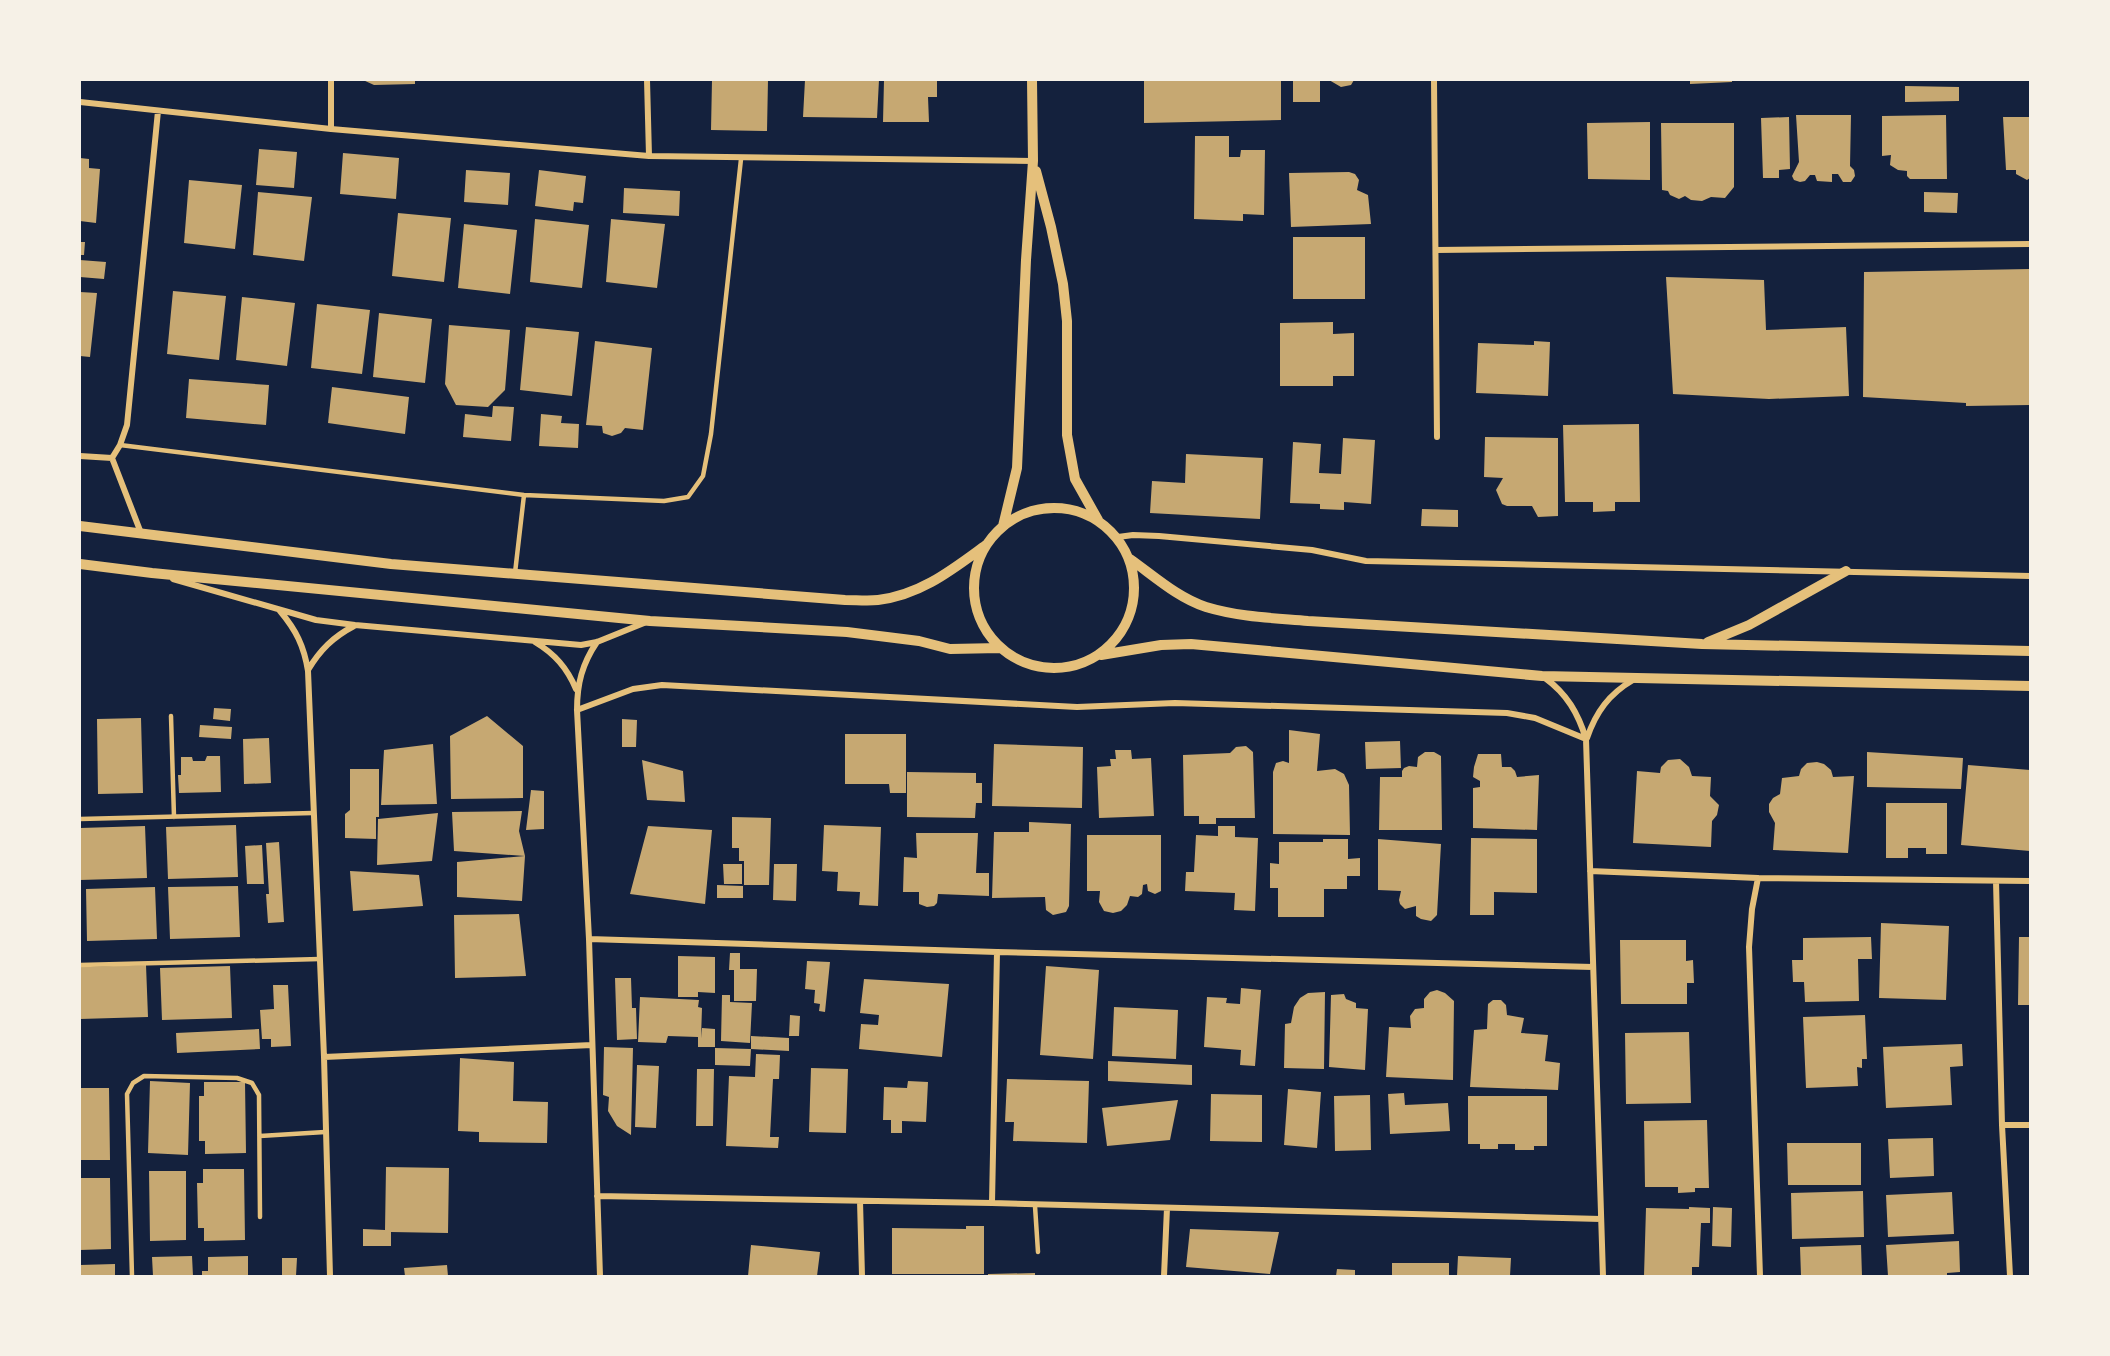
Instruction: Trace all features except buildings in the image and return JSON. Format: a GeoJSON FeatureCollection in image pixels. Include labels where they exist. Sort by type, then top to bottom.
{"type":"FeatureCollection","features":[{"type":"Feature","properties":{"kind":"street"},"geometry":{"type":"LineString","coordinates":[[331,80],[331,129]]}},
{"type":"Feature","properties":{"kind":"street"},"geometry":{"type":"LineString","coordinates":[[648,80],[649,156]]}},
{"type":"Feature","properties":{"kind":"street"},"geometry":{"type":"LineString","coordinates":[[1003,526],[1017,468],[1026,260],[1033,161],[1032,80]]}},
{"type":"Feature","properties":{"kind":"street"},"geometry":{"type":"LineString","coordinates":[[1434,80],[1437,436]]}},
{"type":"Feature","properties":{"kind":"street"},"geometry":{"type":"LineString","coordinates":[[80,102],[331,129],[649,156],[741,159],[1033,161]]}},
{"type":"Feature","properties":{"kind":"street"},"geometry":{"type":"LineString","coordinates":[[112,458],[128,425],[158,111]]}},
{"type":"Feature","properties":{"kind":"street"},"geometry":{"type":"LineString","coordinates":[[1033,161],[1063,284],[1066,321],[1067,435],[1075,479],[1099,520],[1118,537],[1130,559],[1136,585],[1132,612],[1120,636],[1101,655]]}},
{"type":"Feature","properties":{"kind":"street"},"geometry":{"type":"LineString","coordinates":[[1436,250],[2031,244]]}},
{"type":"Feature","properties":{"kind":"street"},"geometry":{"type":"LineString","coordinates":[[80,456],[112,458]]}},
{"type":"Feature","properties":{"kind":"street"},"geometry":{"type":"LineString","coordinates":[[112,458],[141,534]]}},
{"type":"Feature","properties":{"kind":"street"},"geometry":{"type":"LineString","coordinates":[[80,526],[392,564],[845,600],[879,600],[907,594],[935,582],[986,545],[1003,526],[1025,513],[1049,507],[1075,510],[1099,520]]}},
{"type":"Feature","properties":{"kind":"street"},"geometry":{"type":"LineString","coordinates":[[1118,537],[1159,536],[1312,550],[1366,561],[2031,576]]}},
{"type":"Feature","properties":{"kind":"street"},"geometry":{"type":"LineString","coordinates":[[986,545],[976,565],[973,588],[977,610],[986,631],[1000,648],[1024,663],[1050,669],[1076,666],[1101,655],[1161,645],[1191,644],[1542,676],[2031,686]]}},
{"type":"Feature","properties":{"kind":"street"},"geometry":{"type":"LineString","coordinates":[[1130,559],[1170,588],[1205,607],[1245,616],[1702,644],[2031,651]]}},
{"type":"Feature","properties":{"kind":"street"},"geometry":{"type":"LineString","coordinates":[[80,564],[650,621],[848,632],[919,641],[950,649],[1000,648]]}},
{"type":"Feature","properties":{"kind":"street"},"geometry":{"type":"LineString","coordinates":[[1702,644],[1749,626],[1846,571]]}},
{"type":"Feature","properties":{"kind":"street"},"geometry":{"type":"LineString","coordinates":[[152,573],[280,611],[316,620],[355,625],[581,645],[597,642],[650,621]]}},
{"type":"Feature","properties":{"kind":"street"},"geometry":{"type":"LineString","coordinates":[[280,611],[300,639],[306,654],[308,670],[324,1056],[330,1276]]}},
{"type":"Feature","properties":{"kind":"street"},"geometry":{"type":"LineString","coordinates":[[308,670],[327,644],[340,633],[355,625]]}},
{"type":"Feature","properties":{"kind":"street"},"geometry":{"type":"LineString","coordinates":[[531,640],[560,660],[577,690]]}},
{"type":"Feature","properties":{"kind":"street"},"geometry":{"type":"LineString","coordinates":[[597,642],[584,665],[577,690],[577,710],[589,939],[600,1276]]}},
{"type":"Feature","properties":{"kind":"street"},"geometry":{"type":"LineString","coordinates":[[1542,676],[1558,687],[1571,702],[1586,739],[1603,1276]]}},
{"type":"Feature","properties":{"kind":"street"},"geometry":{"type":"LineString","coordinates":[[1586,739],[1594,719],[1605,702],[1620,688],[1638,678]]}},
{"type":"Feature","properties":{"kind":"street"},"geometry":{"type":"LineString","coordinates":[[577,710],[633,689],[662,685],[1077,707],[1175,703],[1507,713],[1535,718],[1586,739]]}},
{"type":"Feature","properties":{"kind":"street"},"geometry":{"type":"LineString","coordinates":[[1590,871],[1758,878],[2031,881]]}},
{"type":"Feature","properties":{"kind":"street"},"geometry":{"type":"LineString","coordinates":[[1758,878],[1752,909],[1749,947],[1760,1276]]}},
{"type":"Feature","properties":{"kind":"street"},"geometry":{"type":"LineString","coordinates":[[1996,881],[2002,1125],[2010,1276]]}},
{"type":"Feature","properties":{"kind":"street"},"geometry":{"type":"LineString","coordinates":[[589,939],[1593,967]]}},
{"type":"Feature","properties":{"kind":"street"},"geometry":{"type":"LineString","coordinates":[[992,1203],[997,952]]}},
{"type":"Feature","properties":{"kind":"street"},"geometry":{"type":"LineString","coordinates":[[324,1056],[592,1045]]}},
{"type":"Feature","properties":{"kind":"street"},"geometry":{"type":"LineString","coordinates":[[2002,1125],[2031,1125]]}},
{"type":"Feature","properties":{"kind":"street"},"geometry":{"type":"LineString","coordinates":[[597,1196],[992,1203],[1601,1220]]}},
{"type":"Feature","properties":{"kind":"street"},"geometry":{"type":"LineString","coordinates":[[860,1201],[862,1276]]}},
{"type":"Feature","properties":{"kind":"street"},"geometry":{"type":"LineString","coordinates":[[1164,1276],[1167,1208]]}},
{"type":"Feature","properties":{"kind":"lane"},"geometry":{"type":"LineString","coordinates":[[120,445],[524,495],[664,501],[687,497],[703,476],[711,434],[741,159]]}},
{"type":"Feature","properties":{"kind":"lane"},"geometry":{"type":"LineString","coordinates":[[515,573],[524,495]]}},
{"type":"Feature","properties":{"kind":"lane"},"geometry":{"type":"LineString","coordinates":[[171,716],[174,817]]}},
{"type":"Feature","properties":{"kind":"lane"},"geometry":{"type":"LineString","coordinates":[[80,819],[313,813]]}},
{"type":"Feature","properties":{"kind":"lane"},"geometry":{"type":"LineString","coordinates":[[80,965],[320,959]]}},
{"type":"Feature","properties":{"kind":"lane"},"geometry":{"type":"LineString","coordinates":[[132,1276],[127,1094],[133,1083],[144,1076],[237,1078],[252,1083],[259,1095],[260,1217]]}},
{"type":"Feature","properties":{"kind":"lane"},"geometry":{"type":"LineString","coordinates":[[260,1136],[325,1132]]}},
{"type":"Feature","properties":{"kind":"lane"},"geometry":{"type":"LineString","coordinates":[[1035,1206],[1038,1252]]}}]}
